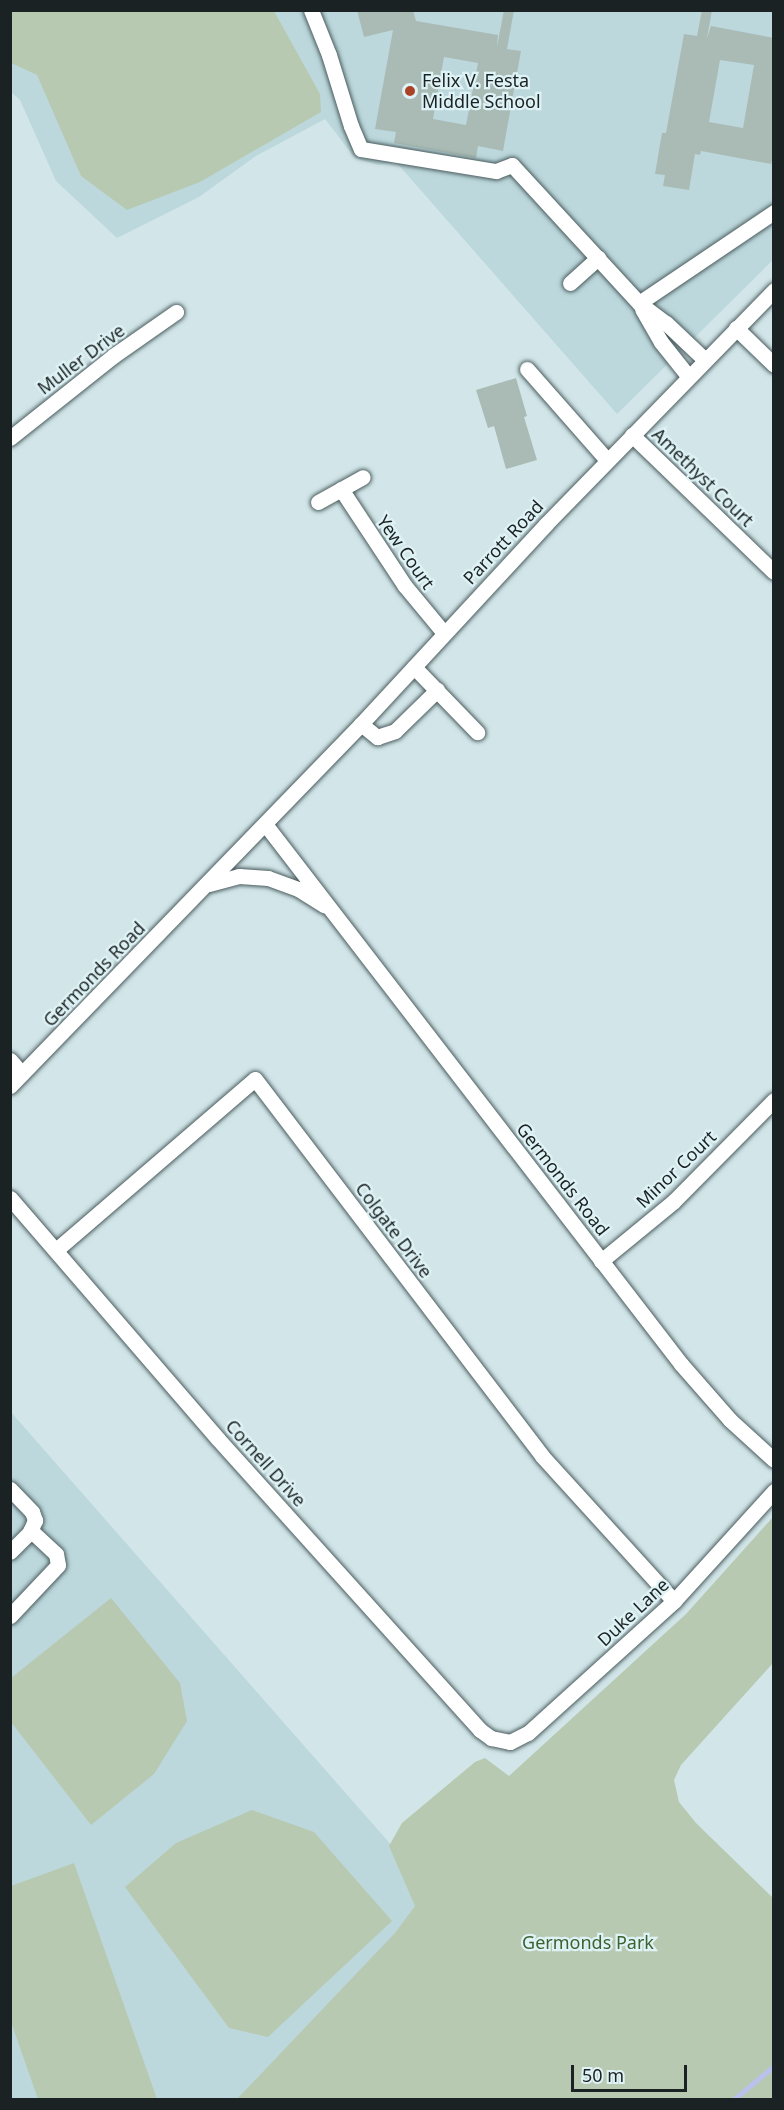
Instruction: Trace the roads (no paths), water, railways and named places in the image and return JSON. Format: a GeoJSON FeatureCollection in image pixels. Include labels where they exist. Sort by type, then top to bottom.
{"type":"FeatureCollection","features":[{"type":"Feature","properties":{"kind":"street"},"geometry":{"type":"LineString","coordinates":[[311,10],[361,149],[496,171],[512,165],[639,303],[666,323],[704,359]]}},
{"type":"Feature","properties":{"kind":"street"},"geometry":{"type":"LineString","coordinates":[[639,303],[774,212]]}},
{"type":"Feature","properties":{"kind":"street"},"geometry":{"type":"LineString","coordinates":[[570,283],[598,258]]}},
{"type":"Feature","properties":{"kind":"street","name":"Parrott Road"},"geometry":{"type":"LineString","coordinates":[[265,824],[607,460],[774,290]]}},
{"type":"Feature","properties":{"kind":"street"},"geometry":{"type":"LineString","coordinates":[[639,303],[662,342],[688,376]]}},
{"type":"Feature","properties":{"kind":"street","name":"Muller Drive"},"geometry":{"type":"LineString","coordinates":[[10,438],[113,356],[176,312]]}},
{"type":"Feature","properties":{"kind":"street"},"geometry":{"type":"LineString","coordinates":[[736,328],[774,364]]}},
{"type":"Feature","properties":{"kind":"street"},"geometry":{"type":"LineString","coordinates":[[527,369],[607,460]]}},
{"type":"Feature","properties":{"kind":"street","name":"Amethyst Court"},"geometry":{"type":"LineString","coordinates":[[632,435],[774,573]]}},
{"type":"Feature","properties":{"kind":"street"},"geometry":{"type":"LineString","coordinates":[[318,502],[363,477]]}},
{"type":"Feature","properties":{"kind":"street","name":"Yew Court"},"geometry":{"type":"LineString","coordinates":[[341,489],[405,586],[444,633]]}},
{"type":"Feature","properties":{"kind":"street"},"geometry":{"type":"LineString","coordinates":[[414,667],[477,732]]}},
{"type":"Feature","properties":{"kind":"street"},"geometry":{"type":"LineString","coordinates":[[361,724],[377,737],[395,731],[437,690]]}},
{"type":"Feature","properties":{"kind":"street","name":"Germonds Road"},"geometry":{"type":"LineString","coordinates":[[10,1086],[265,824],[693,1378],[730,1420],[774,1460]]}},
{"type":"Feature","properties":{"kind":"street","name":"Germonds Road"},"geometry":{"type":"LineString","coordinates":[[204,887],[230,877],[268,878],[298,889],[334,912]]}},
{"type":"Feature","properties":{"kind":"street"},"geometry":{"type":"LineString","coordinates":[[10,1060],[22,1074]]}},
{"type":"Feature","properties":{"kind":"street","name":"Colgate Drive"},"geometry":{"type":"LineString","coordinates":[[56,1250],[255,1079],[542,1456],[674,1601]]}},
{"type":"Feature","properties":{"kind":"street","name":"Minor Court"},"geometry":{"type":"LineString","coordinates":[[601,1261],[668,1207],[774,1100]]}},
{"type":"Feature","properties":{"kind":"street","name":"Cornell Drive"},"geometry":{"type":"LineString","coordinates":[[10,1198],[218,1439],[472,1721],[485,1734],[504,1742]]}},
{"type":"Feature","properties":{"kind":"street"},"geometry":{"type":"LineString","coordinates":[[10,1489],[32,1512],[35,1520],[30,1530],[10,1552]]}},
{"type":"Feature","properties":{"kind":"street","name":"Duke Lane"},"geometry":{"type":"LineString","coordinates":[[504,1742],[516,1740],[528,1733],[674,1601],[774,1491]]}},
{"type":"Feature","properties":{"kind":"street"},"geometry":{"type":"LineString","coordinates":[[10,1616],[58,1565],[56,1554],[30,1530]]}},
{"type":"Feature","properties":{"kind":"waterway"},"geometry":{"type":"LineString","coordinates":[[733,2100],[774,2066]]}},
{"type":"Feature","properties":{"kind":"place","name":"Felix V. Festa Middle School"},"geometry":{"type":"Point","coordinates":[410,91]}},
{"type":"Feature","properties":{"kind":"park label","name":"Germonds Park"},"geometry":{"type":"Point","coordinates":[588,1942]}}]}
